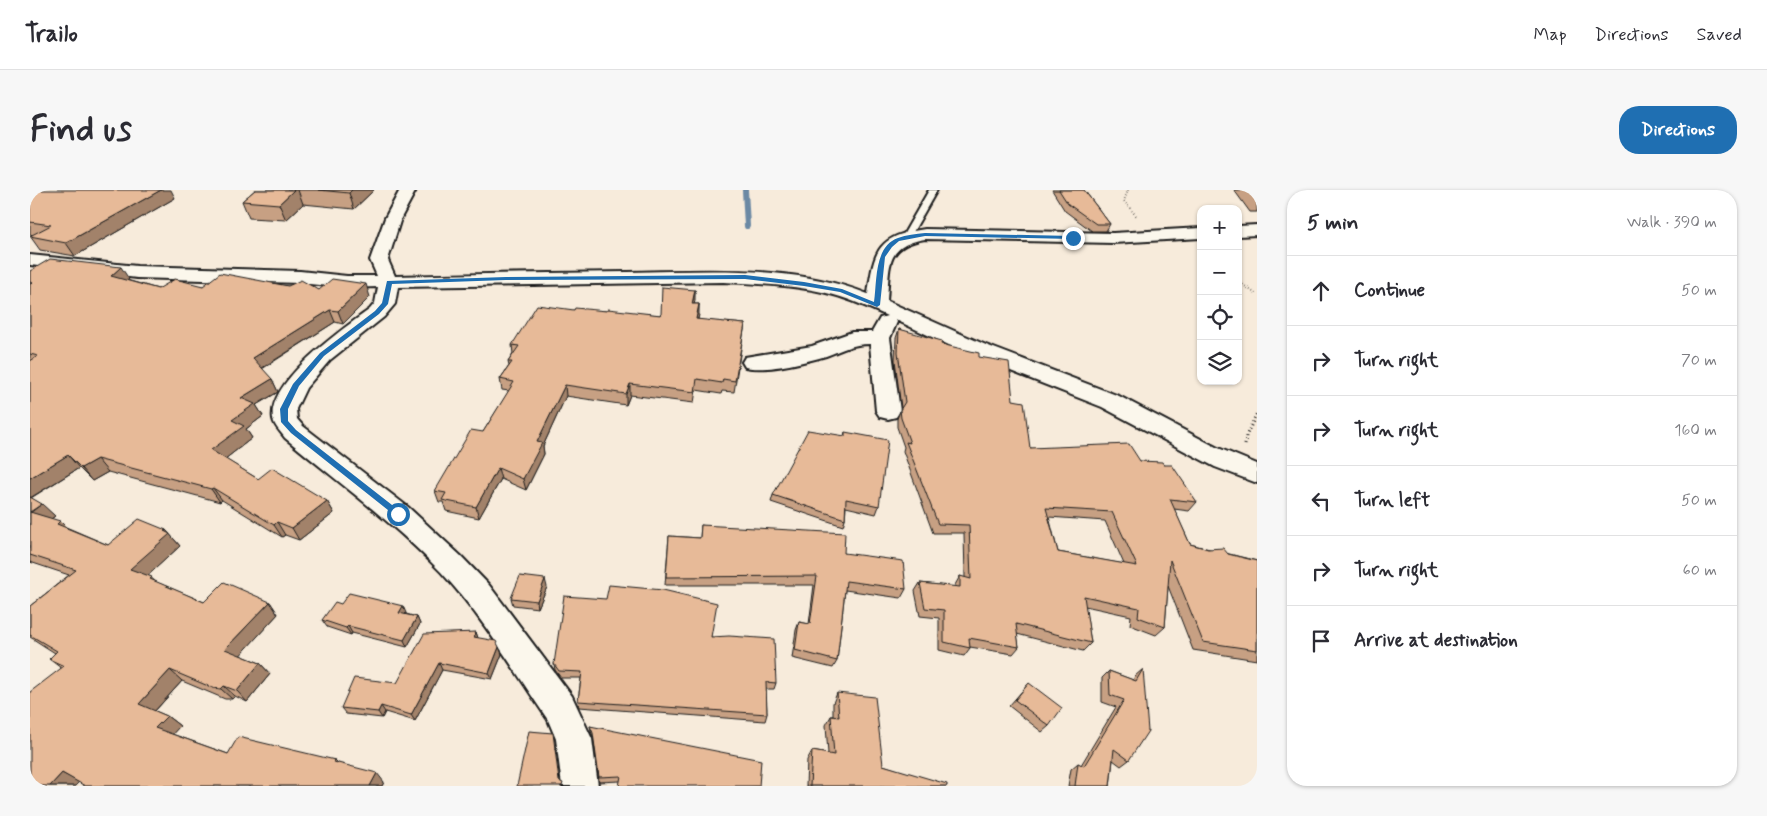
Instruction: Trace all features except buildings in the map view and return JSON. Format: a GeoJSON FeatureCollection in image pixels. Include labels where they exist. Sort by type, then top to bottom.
{"type":"FeatureCollection","features":[{"type":"Feature","properties":{"kind":"street"},"geometry":{"type":"LineString","coordinates":[[408,190],[393,218],[378,260],[389,282],[385,304],[332,346],[296,385],[284,409],[285,422],[294,432],[348,476],[398,514],[451,564],[478,594],[560,708],[574,739],[580,786]]}},
{"type":"Feature","properties":{"kind":"street"},"geometry":{"type":"LineString","coordinates":[[1242,230],[1257,230]]}},
{"type":"Feature","properties":{"kind":"street"},"geometry":{"type":"LineString","coordinates":[[888,411],[880,338],[884,308],[883,257],[890,246],[898,240],[925,234],[1106,238],[1197,233]]}},
{"type":"Feature","properties":{"kind":"street"},"geometry":{"type":"LineString","coordinates":[[30,260],[137,272],[300,277],[346,282],[506,278],[745,277],[804,284],[842,291],[979,350],[1054,377],[1140,416],[1209,455],[1251,472]]}},
{"type":"Feature","properties":{"kind":"street"},"geometry":{"type":"LineString","coordinates":[[754,362],[818,351],[852,338],[880,338]]}},
{"type":"Feature","properties":{"kind":"lane"},"geometry":{"type":"LineString","coordinates":[[906,237],[933,190]]}},
{"type":"Feature","properties":{"kind":"path"},"geometry":{"type":"LineString","coordinates":[[1242,284],[1257,295]]}},
{"type":"Feature","properties":{"kind":"path"},"geometry":{"type":"LineString","coordinates":[[1251,472],[1246,436],[1257,413]]}},
{"type":"Feature","properties":{"kind":"waterway"},"geometry":{"type":"LineString","coordinates":[[745,190],[747,226]]}},
{"type":"Feature","properties":{"kind":"route"},"geometry":{"type":"LineString","coordinates":[[398,514],[294,432],[285,422],[284,409],[296,385],[322,355],[385,304],[389,282],[506,278],[745,277],[842,291],[857,295],[877,305],[883,257],[890,246],[906,237],[925,234],[1073,238]]}}]}
